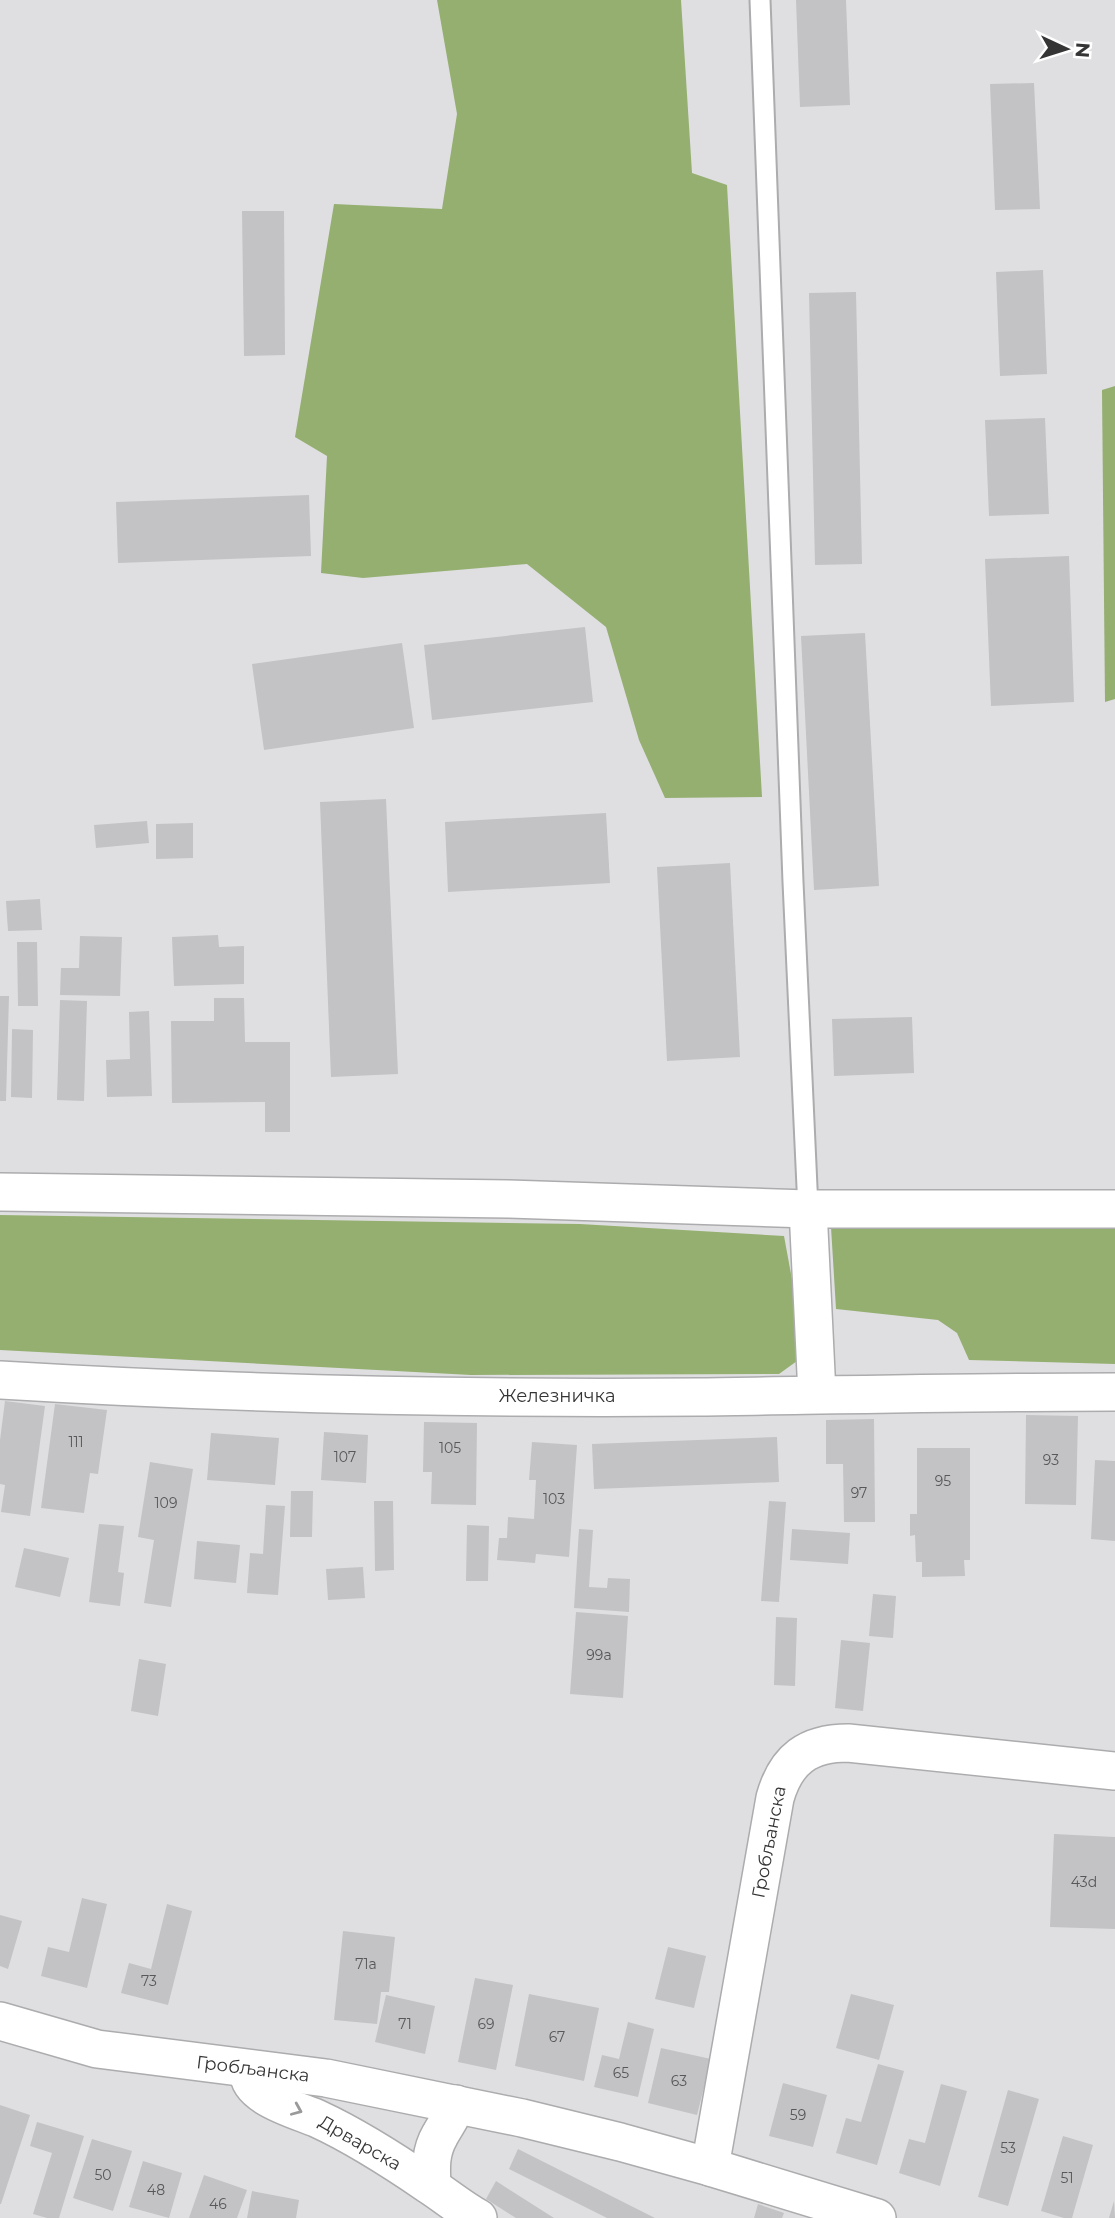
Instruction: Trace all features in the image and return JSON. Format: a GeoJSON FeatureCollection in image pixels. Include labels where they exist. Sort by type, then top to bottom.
{"type":"FeatureCollection","features":[{"type":"Feature","properties":{"kind":"street"},"geometry":{"type":"LineString","coordinates":[[0,1192],[509,1199],[808,1209],[1115,1209]]}},
{"type":"Feature","properties":{"kind":"street"},"geometry":{"type":"LineString","coordinates":[[808,1209],[817,1394]]}},
{"type":"Feature","properties":{"kind":"street","name":"Железничка"},"geometry":{"type":"LineString","coordinates":[[0,1380],[228,1391],[401,1395],[698,1396],[1115,1392]]}},
{"type":"Feature","properties":{"kind":"street","name":"Гробљанска"},"geometry":{"type":"LineString","coordinates":[[710,2167],[775,1798],[779,1782],[788,1767],[800,1755],[815,1747],[848,1743],[1115,1771]]}},
{"type":"Feature","properties":{"kind":"street","name":"Гробљанска"},"geometry":{"type":"LineString","coordinates":[[0,2021],[97,2049],[326,2078],[456,2104],[596,2136],[710,2167],[877,2218]]}},
{"type":"Feature","properties":{"kind":"street","name":"Дрварска"},"geometry":{"type":"LineString","coordinates":[[249,2070],[248,2077],[253,2087],[265,2096],[320,2120],[384,2155],[478,2218]]}},
{"type":"Feature","properties":{"kind":"street"},"geometry":{"type":"LineString","coordinates":[[432,2186],[430,2161],[439,2137],[452,2118],[456,2104]]}},
{"type":"Feature","properties":{"kind":"lane"},"geometry":{"type":"LineString","coordinates":[[760,0],[808,1209]]}},
{"type":"Feature","properties":{"kind":"green space"},"geometry":{"type":"Polygon","coordinates":[[[437,0],[681,0],[692,173],[727,185],[762,797],[665,798],[639,740],[606,627],[527,564],[363,578],[321,573],[327,456],[295,437],[334,204],[442,209],[457,114],[437,0]]]}},
{"type":"Feature","properties":{"kind":"green space"},"geometry":{"type":"Polygon","coordinates":[[[1115,386],[1115,699],[1105,702],[1102,390],[1115,386]]]}},
{"type":"Feature","properties":{"kind":"green space"},"geometry":{"type":"Polygon","coordinates":[[[0,1215],[580,1224],[784,1236],[798,1312],[797,1361],[779,1374],[471,1375],[0,1350],[0,1215]]]}},
{"type":"Feature","properties":{"kind":"green space"},"geometry":{"type":"Polygon","coordinates":[[[831,1227],[1115,1229],[1115,1364],[969,1360],[957,1333],[938,1320],[836,1309],[831,1227]]]}},
{"type":"Feature","properties":{"kind":"building"},"geometry":{"type":"Polygon","coordinates":[[[796,0],[846,0],[850,105],[800,107],[796,0]]]}},
{"type":"Feature","properties":{"kind":"building"},"geometry":{"type":"Polygon","coordinates":[[[1034,83],[1040,209],[995,210],[990,84],[1034,83]]]}},
{"type":"Feature","properties":{"kind":"building"},"geometry":{"type":"Polygon","coordinates":[[[242,211],[284,211],[285,355],[244,356],[242,211]]]}},
{"type":"Feature","properties":{"kind":"building"},"geometry":{"type":"Polygon","coordinates":[[[1043,270],[1047,374],[1000,376],[996,272],[1043,270]]]}},
{"type":"Feature","properties":{"kind":"building"},"geometry":{"type":"Polygon","coordinates":[[[856,292],[862,564],[815,565],[809,293],[856,292]]]}},
{"type":"Feature","properties":{"kind":"building"},"geometry":{"type":"Polygon","coordinates":[[[1045,418],[1049,514],[989,516],[985,420],[1045,418]]]}},
{"type":"Feature","properties":{"kind":"building"},"geometry":{"type":"Polygon","coordinates":[[[309,495],[311,556],[118,563],[116,502],[309,495]]]}},
{"type":"Feature","properties":{"kind":"building"},"geometry":{"type":"Polygon","coordinates":[[[1069,556],[1074,702],[991,706],[985,559],[1069,556]]]}},
{"type":"Feature","properties":{"kind":"building"},"geometry":{"type":"Polygon","coordinates":[[[585,627],[593,702],[432,720],[424,645],[585,627]]]}},
{"type":"Feature","properties":{"kind":"building"},"geometry":{"type":"Polygon","coordinates":[[[865,633],[879,886],[814,890],[801,636],[865,633]]]}},
{"type":"Feature","properties":{"kind":"building"},"geometry":{"type":"Polygon","coordinates":[[[402,643],[414,728],[264,750],[252,664],[402,643]]]}},
{"type":"Feature","properties":{"kind":"building"},"geometry":{"type":"Polygon","coordinates":[[[386,799],[398,1074],[331,1077],[320,802],[386,799]]]}},
{"type":"Feature","properties":{"kind":"building"},"geometry":{"type":"Polygon","coordinates":[[[606,813],[610,883],[448,892],[445,822],[606,813]]]}},
{"type":"Feature","properties":{"kind":"building"},"geometry":{"type":"Polygon","coordinates":[[[147,821],[149,843],[96,848],[94,825],[147,821]]]}},
{"type":"Feature","properties":{"kind":"building"},"geometry":{"type":"Polygon","coordinates":[[[193,823],[193,858],[156,859],[156,824],[193,823]]]}},
{"type":"Feature","properties":{"kind":"building"},"geometry":{"type":"Polygon","coordinates":[[[730,863],[740,1057],[667,1061],[657,867],[730,863]]]}},
{"type":"Feature","properties":{"kind":"building"},"geometry":{"type":"Polygon","coordinates":[[[40,899],[42,930],[8,931],[6,901],[40,899]]]}},
{"type":"Feature","properties":{"kind":"building"},"geometry":{"type":"Polygon","coordinates":[[[218,935],[219,947],[244,946],[244,984],[174,986],[172,937],[218,935]]]}},
{"type":"Feature","properties":{"kind":"building"},"geometry":{"type":"Polygon","coordinates":[[[80,936],[122,937],[120,996],[60,995],[61,968],[79,968],[80,936]]]}},
{"type":"Feature","properties":{"kind":"building"},"geometry":{"type":"Polygon","coordinates":[[[17,942],[37,942],[38,1006],[18,1006],[17,942]]]}},
{"type":"Feature","properties":{"kind":"building"},"geometry":{"type":"Polygon","coordinates":[[[0,996],[9,996],[6,1101],[0,1101],[0,996]]]}},
{"type":"Feature","properties":{"kind":"building"},"geometry":{"type":"Polygon","coordinates":[[[214,998],[244,998],[245,1042],[290,1042],[290,1132],[265,1132],[265,1102],[172,1103],[171,1021],[214,1021],[214,998]]]}},
{"type":"Feature","properties":{"kind":"building"},"geometry":{"type":"Polygon","coordinates":[[[60,1000],[87,1001],[84,1101],[57,1100],[60,1000]]]}},
{"type":"Feature","properties":{"kind":"building"},"geometry":{"type":"Polygon","coordinates":[[[149,1011],[152,1096],[107,1097],[106,1060],[130,1059],[129,1012],[149,1011]]]}},
{"type":"Feature","properties":{"kind":"building"},"geometry":{"type":"Polygon","coordinates":[[[912,1017],[914,1073],[834,1076],[832,1019],[912,1017]]]}},
{"type":"Feature","properties":{"kind":"building"},"geometry":{"type":"Polygon","coordinates":[[[12,1029],[33,1030],[32,1098],[11,1097],[12,1029]]]}},
{"type":"Feature","properties":{"kind":"building"},"geometry":{"type":"Polygon","coordinates":[[[5,1401],[45,1406],[30,1516],[1,1512],[5,1485],[0,1484],[0,1440],[5,1401]]]}},
{"type":"Feature","properties":{"kind":"building"},"geometry":{"type":"Polygon","coordinates":[[[55,1404],[107,1410],[98,1474],[90,1473],[84,1513],[41,1508],[55,1404]]]}},
{"type":"Feature","properties":{"kind":"building"},"geometry":{"type":"Polygon","coordinates":[[[1026,1415],[1078,1416],[1076,1505],[1025,1504],[1026,1415]]]}},
{"type":"Feature","properties":{"kind":"building"},"geometry":{"type":"Polygon","coordinates":[[[874,1419],[875,1522],[844,1522],[843,1464],[826,1464],[826,1420],[874,1419]]]}},
{"type":"Feature","properties":{"kind":"building"},"geometry":{"type":"Polygon","coordinates":[[[424,1422],[477,1423],[476,1505],[431,1504],[432,1472],[423,1472],[424,1422]]]}},
{"type":"Feature","properties":{"kind":"building"},"geometry":{"type":"Polygon","coordinates":[[[324,1432],[368,1435],[366,1483],[321,1480],[324,1432]]]}},
{"type":"Feature","properties":{"kind":"building"},"geometry":{"type":"Polygon","coordinates":[[[211,1433],[279,1438],[275,1485],[207,1480],[211,1433]]]}},
{"type":"Feature","properties":{"kind":"building"},"geometry":{"type":"Polygon","coordinates":[[[777,1437],[779,1482],[594,1489],[592,1444],[777,1437]]]}},
{"type":"Feature","properties":{"kind":"building"},"geometry":{"type":"Polygon","coordinates":[[[532,1442],[577,1445],[569,1557],[536,1554],[535,1563],[497,1560],[499,1538],[507,1538],[508,1517],[534,1519],[536,1480],[529,1480],[532,1442]]]}},
{"type":"Feature","properties":{"kind":"building"},"geometry":{"type":"Polygon","coordinates":[[[917,1448],[970,1448],[970,1560],[964,1560],[965,1576],[922,1577],[922,1562],[916,1562],[915,1535],[910,1536],[910,1514],[917,1514],[917,1448]]]}},
{"type":"Feature","properties":{"kind":"building"},"geometry":{"type":"Polygon","coordinates":[[[1095,1460],[1115,1461],[1115,1541],[1091,1539],[1095,1460]]]}},
{"type":"Feature","properties":{"kind":"building"},"geometry":{"type":"Polygon","coordinates":[[[150,1462],[193,1469],[171,1607],[144,1603],[154,1540],[138,1537],[150,1462]]]}},
{"type":"Feature","properties":{"kind":"building"},"geometry":{"type":"Polygon","coordinates":[[[291,1491],[313,1491],[312,1537],[290,1537],[291,1491]]]}},
{"type":"Feature","properties":{"kind":"building"},"geometry":{"type":"Polygon","coordinates":[[[374,1501],[393,1501],[394,1570],[375,1571],[374,1501]]]}},
{"type":"Feature","properties":{"kind":"building"},"geometry":{"type":"Polygon","coordinates":[[[769,1501],[786,1502],[779,1602],[761,1601],[769,1501]]]}},
{"type":"Feature","properties":{"kind":"building"},"geometry":{"type":"Polygon","coordinates":[[[266,1505],[285,1506],[278,1595],[247,1593],[250,1553],[263,1554],[266,1505]]]}},
{"type":"Feature","properties":{"kind":"building"},"geometry":{"type":"Polygon","coordinates":[[[99,1524],[124,1526],[118,1572],[124,1573],[120,1606],[89,1602],[99,1524]]]}},
{"type":"Feature","properties":{"kind":"building"},"geometry":{"type":"Polygon","coordinates":[[[467,1525],[489,1526],[488,1581],[466,1581],[467,1525]]]}},
{"type":"Feature","properties":{"kind":"building"},"geometry":{"type":"Polygon","coordinates":[[[579,1529],[593,1530],[589,1587],[607,1588],[608,1578],[630,1579],[629,1612],[574,1608],[579,1529]]]}},
{"type":"Feature","properties":{"kind":"building"},"geometry":{"type":"Polygon","coordinates":[[[792,1529],[850,1533],[848,1564],[790,1560],[792,1529]]]}},
{"type":"Feature","properties":{"kind":"building"},"geometry":{"type":"Polygon","coordinates":[[[197,1541],[240,1545],[236,1583],[194,1579],[197,1541]]]}},
{"type":"Feature","properties":{"kind":"building"},"geometry":{"type":"Polygon","coordinates":[[[24,1548],[69,1558],[60,1597],[15,1587],[24,1548]]]}},
{"type":"Feature","properties":{"kind":"building"},"geometry":{"type":"Polygon","coordinates":[[[363,1567],[365,1598],[328,1600],[326,1569],[363,1567]]]}},
{"type":"Feature","properties":{"kind":"building"},"geometry":{"type":"Polygon","coordinates":[[[873,1594],[896,1596],[893,1638],[869,1636],[873,1594]]]}},
{"type":"Feature","properties":{"kind":"building"},"geometry":{"type":"Polygon","coordinates":[[[576,1612],[628,1616],[623,1698],[570,1694],[576,1612]]]}},
{"type":"Feature","properties":{"kind":"building"},"geometry":{"type":"Polygon","coordinates":[[[776,1617],[797,1618],[795,1686],[774,1685],[776,1617]]]}},
{"type":"Feature","properties":{"kind":"building"},"geometry":{"type":"Polygon","coordinates":[[[841,1640],[870,1643],[863,1711],[835,1708],[841,1640]]]}},
{"type":"Feature","properties":{"kind":"building"},"geometry":{"type":"Polygon","coordinates":[[[139,1659],[166,1664],[158,1716],[131,1711],[139,1659]]]}},
{"type":"Feature","properties":{"kind":"building"},"geometry":{"type":"Polygon","coordinates":[[[1054,1834],[1115,1837],[1115,1929],[1050,1927],[1054,1834]]]}},
{"type":"Feature","properties":{"kind":"building"},"geometry":{"type":"Polygon","coordinates":[[[82,1898],[107,1904],[87,1988],[41,1976],[48,1947],[69,1952],[82,1898]]]}},
{"type":"Feature","properties":{"kind":"building"},"geometry":{"type":"Polygon","coordinates":[[[167,1904],[192,1911],[168,2005],[121,1993],[129,1963],[151,1969],[167,1904]]]}},
{"type":"Feature","properties":{"kind":"building"},"geometry":{"type":"Polygon","coordinates":[[[0,1915],[22,1921],[8,1969],[0,1966],[0,1915]]]}},
{"type":"Feature","properties":{"kind":"building"},"geometry":{"type":"Polygon","coordinates":[[[343,1931],[395,1937],[389,1992],[381,1992],[377,2024],[334,2020],[343,1931]]]}},
{"type":"Feature","properties":{"kind":"building"},"geometry":{"type":"Polygon","coordinates":[[[668,1947],[706,1956],[694,2008],[655,1999],[668,1947]]]}},
{"type":"Feature","properties":{"kind":"building"},"geometry":{"type":"Polygon","coordinates":[[[475,1978],[513,1985],[496,2070],[458,2062],[475,1978]]]}},
{"type":"Feature","properties":{"kind":"building"},"geometry":{"type":"Polygon","coordinates":[[[529,1994],[599,2008],[584,2081],[515,2066],[529,1994]]]}},
{"type":"Feature","properties":{"kind":"building"},"geometry":{"type":"Polygon","coordinates":[[[851,1994],[894,2005],[879,2060],[836,2048],[851,1994]]]}},
{"type":"Feature","properties":{"kind":"building"},"geometry":{"type":"Polygon","coordinates":[[[386,1995],[435,2006],[425,2054],[375,2042],[386,1995]]]}},
{"type":"Feature","properties":{"kind":"building"},"geometry":{"type":"Polygon","coordinates":[[[628,2022],[654,2029],[638,2097],[594,2087],[602,2055],[619,2059],[628,2022]]]}},
{"type":"Feature","properties":{"kind":"building"},"geometry":{"type":"Polygon","coordinates":[[[661,2048],[711,2059],[697,2115],[648,2103],[661,2048]]]}},
{"type":"Feature","properties":{"kind":"building"},"geometry":{"type":"Polygon","coordinates":[[[878,2064],[904,2071],[877,2165],[836,2153],[846,2118],[861,2122],[878,2064]]]}},
{"type":"Feature","properties":{"kind":"building"},"geometry":{"type":"Polygon","coordinates":[[[783,2083],[827,2095],[813,2147],[769,2136],[783,2083]]]}},
{"type":"Feature","properties":{"kind":"building"},"geometry":{"type":"Polygon","coordinates":[[[941,2084],[967,2091],[940,2186],[899,2173],[909,2139],[925,2143],[941,2084]]]}},
{"type":"Feature","properties":{"kind":"building"},"geometry":{"type":"Polygon","coordinates":[[[1008,2090],[1039,2099],[1008,2206],[978,2197],[1008,2090]]]}},
{"type":"Feature","properties":{"kind":"building"},"geometry":{"type":"Polygon","coordinates":[[[0,2105],[30,2115],[1,2204],[0,2204],[0,2105]]]}},
{"type":"Feature","properties":{"kind":"building"},"geometry":{"type":"Polygon","coordinates":[[[37,2122],[84,2136],[59,2218],[33,2214],[52,2153],[30,2146],[37,2122]]]}},
{"type":"Feature","properties":{"kind":"building"},"geometry":{"type":"Polygon","coordinates":[[[1063,2136],[1093,2145],[1072,2218],[1041,2211],[1063,2136]]]}},
{"type":"Feature","properties":{"kind":"building"},"geometry":{"type":"Polygon","coordinates":[[[92,2139],[132,2151],[113,2211],[73,2198],[92,2139]]]}},
{"type":"Feature","properties":{"kind":"building"},"geometry":{"type":"Polygon","coordinates":[[[518,2149],[655,2218],[607,2218],[509,2169],[518,2149]]]}},
{"type":"Feature","properties":{"kind":"building"},"geometry":{"type":"Polygon","coordinates":[[[143,2161],[182,2173],[169,2218],[129,2207],[143,2161]]]}},
{"type":"Feature","properties":{"kind":"building"},"geometry":{"type":"Polygon","coordinates":[[[204,2175],[247,2190],[237,2218],[189,2218],[204,2175]]]}},
{"type":"Feature","properties":{"kind":"building"},"geometry":{"type":"Polygon","coordinates":[[[496,2181],[554,2218],[516,2218],[486,2199],[496,2181]]]}},
{"type":"Feature","properties":{"kind":"building"},"geometry":{"type":"Polygon","coordinates":[[[252,2191],[299,2200],[296,2218],[247,2218],[252,2191]]]}},
{"type":"Feature","properties":{"kind":"building"},"geometry":{"type":"Polygon","coordinates":[[[1114,2201],[1115,2218],[1109,2218],[1114,2201]]]}},
{"type":"Feature","properties":{"kind":"building"},"geometry":{"type":"Polygon","coordinates":[[[758,2204],[784,2213],[782,2218],[754,2218],[758,2204]]]}}]}
